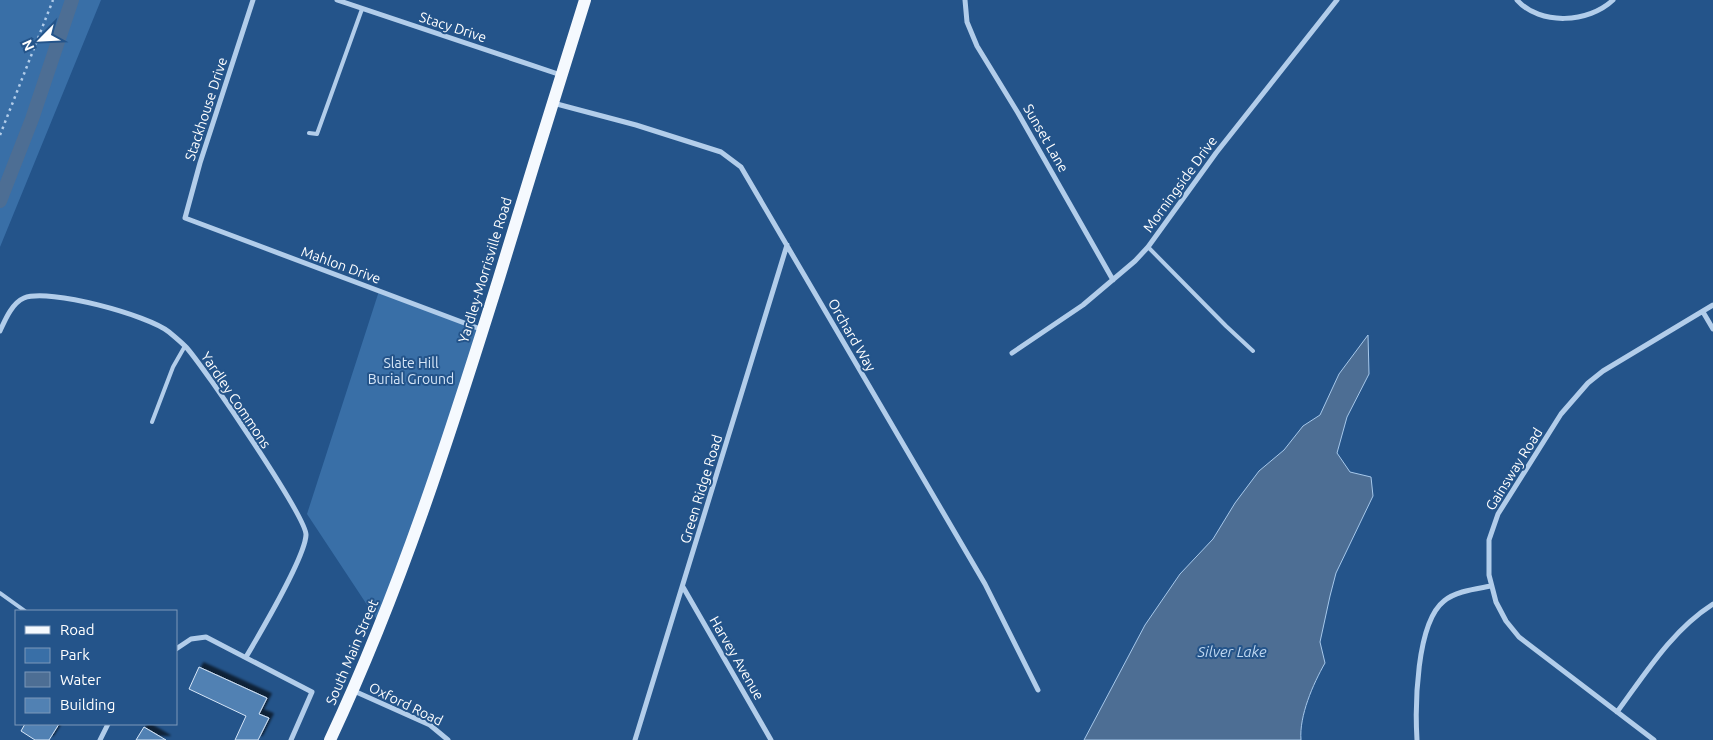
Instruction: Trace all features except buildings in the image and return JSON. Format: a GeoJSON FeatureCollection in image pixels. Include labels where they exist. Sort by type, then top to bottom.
{"type":"FeatureCollection","features":[{"type":"Feature","properties":{"kind":"main road","name":"Yardley-Morrisville Road"},"geometry":{"type":"LineString","coordinates":[[400,575],[483,330],[585,0]]}},
{"type":"Feature","properties":{"kind":"main road","name":"South Main Street"},"geometry":{"type":"LineString","coordinates":[[330,740],[353,691],[400,575]]}},
{"type":"Feature","properties":{"kind":"street","name":"Stackhouse Drive"},"geometry":{"type":"LineString","coordinates":[[192,221],[185,218],[197,172],[253,0]]}},
{"type":"Feature","properties":{"kind":"street","name":"Stacy Drive"},"geometry":{"type":"LineString","coordinates":[[337,0],[562,75]]}},
{"type":"Feature","properties":{"kind":"street","name":"Sunset Lane"},"geometry":{"type":"LineString","coordinates":[[965,0],[969,29],[977,46],[1018,113],[1113,280]]}},
{"type":"Feature","properties":{"kind":"street","name":"Morningside Drive"},"geometry":{"type":"LineString","coordinates":[[1012,353],[1057,324],[1113,280],[1148,246],[1238,124],[1337,0]]}},
{"type":"Feature","properties":{"kind":"street"},"geometry":{"type":"LineString","coordinates":[[1517,0],[1537,13],[1564,19],[1583,17],[1596,12],[1613,0]]}},
{"type":"Feature","properties":{"kind":"street","name":"Orchard Way"},"geometry":{"type":"LineString","coordinates":[[553,103],[636,125],[727,155],[748,176],[921,477],[985,584],[1038,690]]}},
{"type":"Feature","properties":{"kind":"street","name":"Mahlon Drive"},"geometry":{"type":"LineString","coordinates":[[192,221],[483,330]]}},
{"type":"Feature","properties":{"kind":"street","name":"Green Ridge Road"},"geometry":{"type":"LineString","coordinates":[[635,740],[787,245]]}},
{"type":"Feature","properties":{"kind":"street","name":"Yardley Commons"},"geometry":{"type":"LineString","coordinates":[[0,331],[15,303],[24,298],[41,296],[125,312],[161,327],[185,346],[237,419],[285,493],[304,526],[306,535],[288,577],[246,657]]}},
{"type":"Feature","properties":{"kind":"street","name":"Gainsway Road"},"geometry":{"type":"LineString","coordinates":[[1654,740],[1519,637],[1506,621],[1491,586],[1488,561],[1490,540],[1498,514],[1566,408],[1588,383],[1603,371],[1713,305]]}},
{"type":"Feature","properties":{"kind":"street"},"geometry":{"type":"LineString","coordinates":[[1703,312],[1713,329]]}},
{"type":"Feature","properties":{"kind":"street"},"geometry":{"type":"LineString","coordinates":[[1417,740],[1415,708],[1417,678],[1428,630],[1437,607],[1446,599],[1463,592],[1491,586]]}},
{"type":"Feature","properties":{"kind":"street","name":"Harvey Avenue"},"geometry":{"type":"LineString","coordinates":[[683,587],[771,740]]}},
{"type":"Feature","properties":{"kind":"street"},"geometry":{"type":"LineString","coordinates":[[1617,712],[1669,643],[1685,625],[1713,604]]}},
{"type":"Feature","properties":{"kind":"street"},"geometry":{"type":"LineString","coordinates":[[178,648],[191,638],[206,637],[312,692],[291,740]]}},
{"type":"Feature","properties":{"kind":"street","name":"Oxford Road"},"geometry":{"type":"LineString","coordinates":[[353,691],[430,725],[444,734],[448,740]]}},
{"type":"Feature","properties":{"kind":"street"},"geometry":{"type":"LineString","coordinates":[[100,740],[108,725]]}},
{"type":"Feature","properties":{"kind":"lane"},"geometry":{"type":"LineString","coordinates":[[309,133],[317,134],[326,113],[362,8]]}},
{"type":"Feature","properties":{"kind":"lane"},"geometry":{"type":"LineString","coordinates":[[1148,246],[1253,351]]}},
{"type":"Feature","properties":{"kind":"lane"},"geometry":{"type":"LineString","coordinates":[[152,422],[173,367],[185,346]]}},
{"type":"Feature","properties":{"kind":"lane"},"geometry":{"type":"LineString","coordinates":[[0,593],[24,610]]}},
{"type":"Feature","properties":{"kind":"path"},"geometry":{"type":"LineString","coordinates":[[0,135],[53,0]]}},
{"type":"Feature","properties":{"kind":"green space"},"geometry":{"type":"Polygon","coordinates":[[[0,0],[101,0],[0,247],[0,0]]]}},
{"type":"Feature","properties":{"kind":"green space","name":"Slate Hill Burial Ground"},"geometry":{"type":"Polygon","coordinates":[[[379,291],[483,330],[381,626],[307,514],[379,291]]]}},
{"type":"Feature","properties":{"kind":"water","name":"Silver Lake"},"geometry":{"type":"Polygon","coordinates":[[[1368,335],[1369,374],[1347,417],[1337,453],[1350,472],[1371,477],[1373,496],[1336,573],[1320,642],[1325,663],[1312,690],[1305,711],[1302,721],[1301,740],[1084,740],[1145,625],[1180,574],[1213,539],[1235,503],[1259,471],[1284,450],[1303,426],[1320,415],[1339,374],[1368,335]]]}},
{"type":"Feature","properties":{"kind":"waterway"},"geometry":{"type":"LineString","coordinates":[[0,201],[32,119],[72,0]]}}]}
